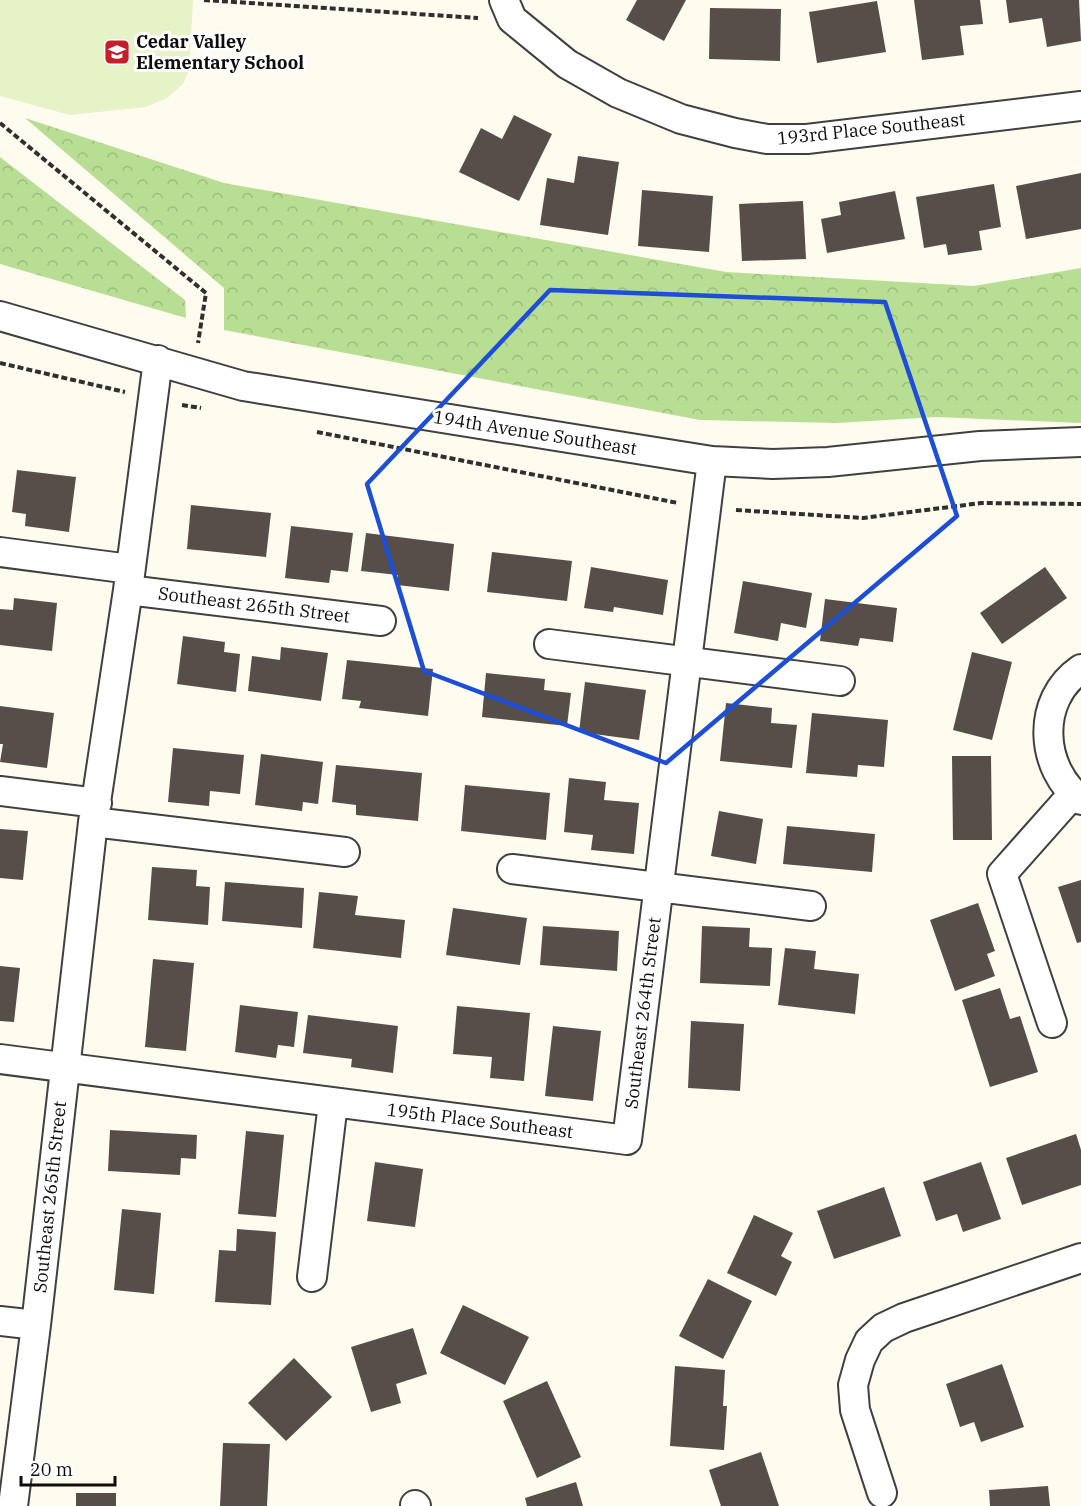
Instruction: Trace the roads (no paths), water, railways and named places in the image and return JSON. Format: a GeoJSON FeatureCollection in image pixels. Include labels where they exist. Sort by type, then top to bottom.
{"type":"FeatureCollection","features":[{"type":"Feature","properties":{"kind":"street","name":"193rd Place Southeast"},"geometry":{"type":"LineString","coordinates":[[508,10],[567,64],[618,93],[681,119],[767,139],[807,139],[1081,106]]}},
{"type":"Feature","properties":{"kind":"street","name":"194th Avenue Southeast"},"geometry":{"type":"LineString","coordinates":[[0,316],[243,386],[712,461],[773,464],[828,462],[980,446],[1081,442]]}},
{"type":"Feature","properties":{"kind":"street","name":"Southeast 265th Street"},"geometry":{"type":"LineString","coordinates":[[13,1506],[95,812],[158,360]]}},
{"type":"Feature","properties":{"kind":"street","name":"Southeast 264th Street"},"geometry":{"type":"LineString","coordinates":[[627,1140],[712,461]]}},
{"type":"Feature","properties":{"kind":"street","name":"Southeast 265th Street"},"geometry":{"type":"LineString","coordinates":[[0,552],[129,579],[381,621]]}},
{"type":"Feature","properties":{"kind":"street"},"geometry":{"type":"LineString","coordinates":[[549,644],[840,681]]}},
{"type":"Feature","properties":{"kind":"street"},"geometry":{"type":"LineString","coordinates":[[1052,1023],[1002,874],[1077,797],[1060,778],[1052,761],[1048,742],[1048,722],[1054,703],[1064,686],[1081,669]]}},
{"type":"Feature","properties":{"kind":"street"},"geometry":{"type":"LineString","coordinates":[[0,791],[95,812],[345,852]]}},
{"type":"Feature","properties":{"kind":"street"},"geometry":{"type":"LineString","coordinates":[[512,869],[811,906]]}},
{"type":"Feature","properties":{"kind":"street"},"geometry":{"type":"LineString","coordinates":[[0,1059],[64,1069]]}},
{"type":"Feature","properties":{"kind":"street","name":"195th Place Southeast"},"geometry":{"type":"LineString","coordinates":[[64,1069],[627,1140]]}},
{"type":"Feature","properties":{"kind":"street"},"geometry":{"type":"LineString","coordinates":[[312,1277],[333,1103]]}},
{"type":"Feature","properties":{"kind":"street"},"geometry":{"type":"LineString","coordinates":[[882,1492],[855,1410],[853,1385],[860,1360],[869,1341],[883,1328],[904,1318],[1081,1258]]}},
{"type":"Feature","properties":{"kind":"street"},"geometry":{"type":"LineString","coordinates":[[0,1321],[36,1325]]}},
{"type":"Feature","properties":{"kind":"place","name":"Cedar Valley Elementary School"},"geometry":{"type":"Point","coordinates":[117,52]}}]}
